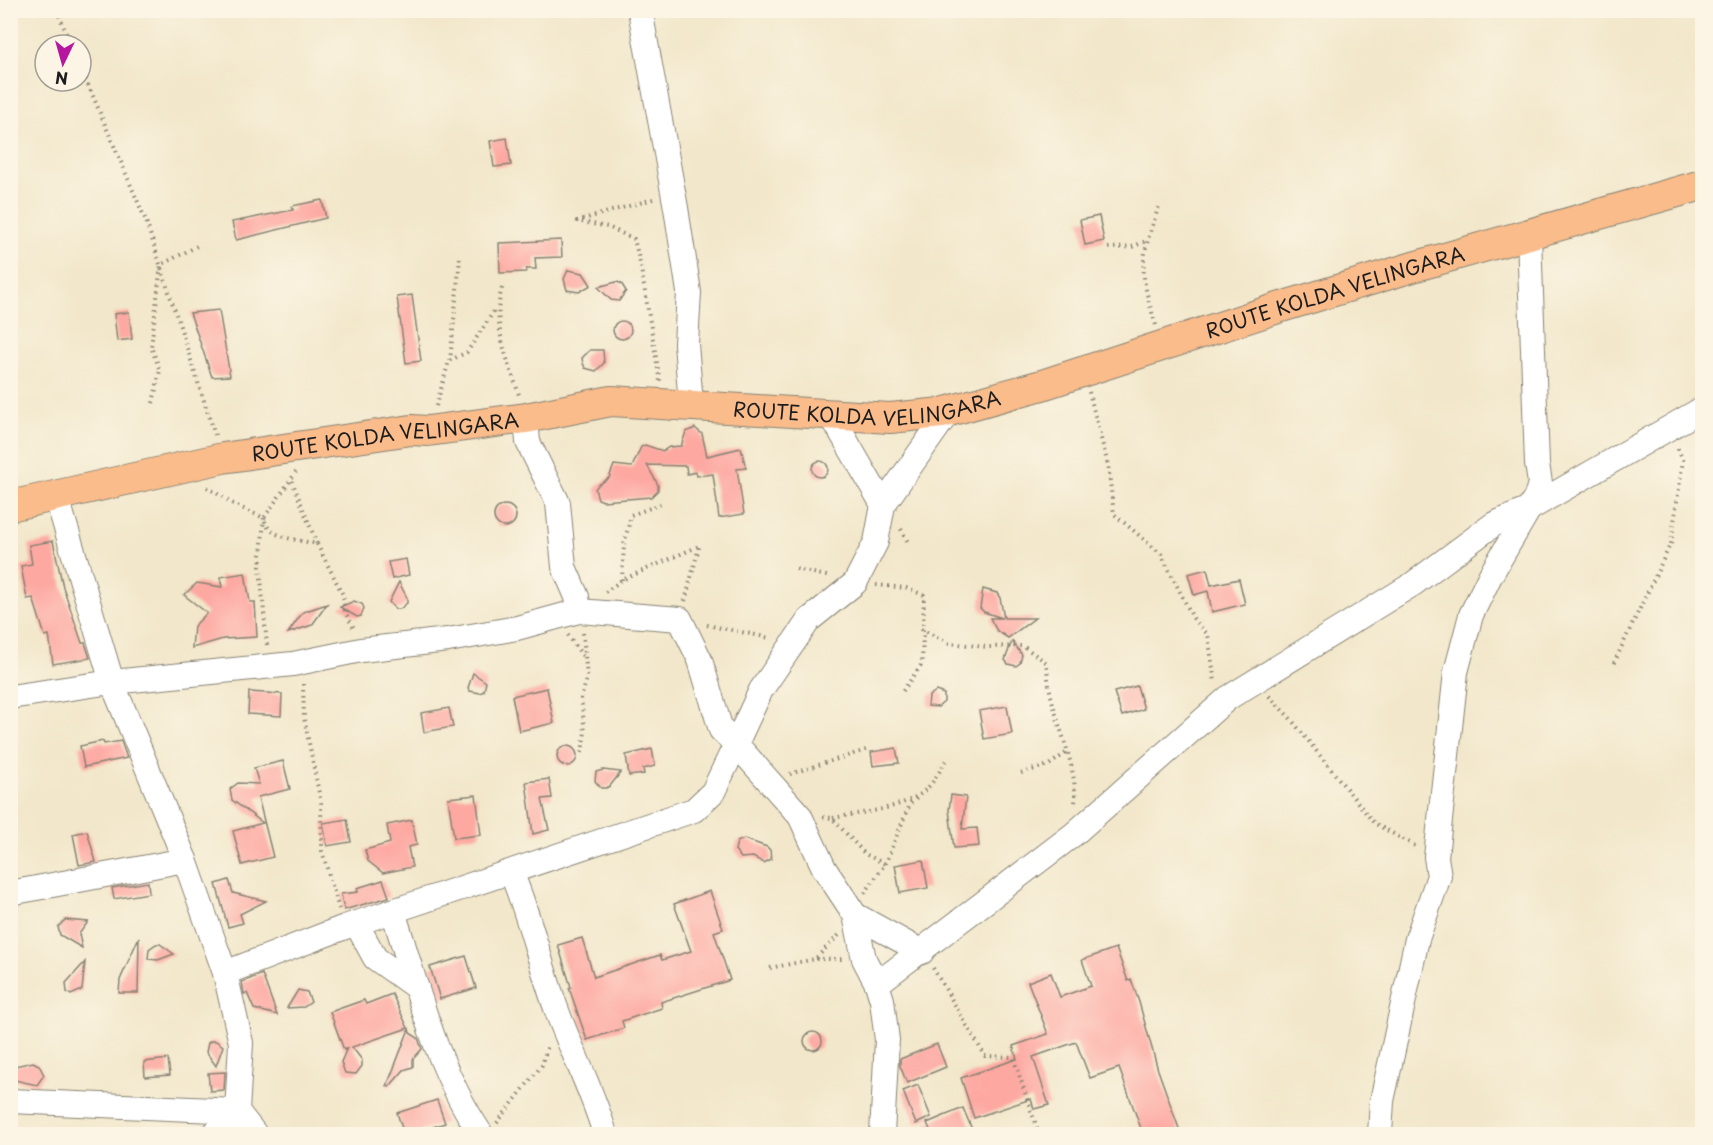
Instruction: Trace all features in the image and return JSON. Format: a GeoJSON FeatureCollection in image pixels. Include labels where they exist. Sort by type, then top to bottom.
{"type":"FeatureCollection","features":[{"type":"Feature","properties":{"kind":"main road","name":"ROUTE KOLDA VELINGARA"},"geometry":{"type":"LineString","coordinates":[[10,506],[57,498],[223,458],[411,430],[428,431],[526,418],[611,401],[677,403],[890,418],[949,411],[1085,371],[1402,270],[1529,236],[1702,185]]}},
{"type":"Feature","properties":{"kind":"street"},"geometry":{"type":"LineString","coordinates":[[640,10],[689,292],[686,344],[677,403]]}},
{"type":"Feature","properties":{"kind":"street"},"geometry":{"type":"LineString","coordinates":[[1380,1134],[1382,1101],[1417,939],[1439,876],[1436,857],[1458,663],[1471,615],[1540,483],[1537,464],[1530,323],[1529,236]]}},
{"type":"Feature","properties":{"kind":"street"},"geometry":{"type":"LineString","coordinates":[[877,984],[922,952],[1090,819],[1219,706],[1413,584],[1494,524],[1527,510],[1702,409]]}},
{"type":"Feature","properties":{"kind":"street"},"geometry":{"type":"LineString","coordinates":[[225,973],[350,925],[694,810],[713,792],[761,690],[809,620],[855,583],[876,542],[883,505],[949,411]]}},
{"type":"Feature","properties":{"kind":"street"},"geometry":{"type":"LineString","coordinates":[[831,415],[883,505]]}},
{"type":"Feature","properties":{"kind":"street"},"geometry":{"type":"LineString","coordinates":[[526,418],[528,442],[558,503],[564,567],[577,597],[579,611]]}},
{"type":"Feature","properties":{"kind":"street"},"geometry":{"type":"LineString","coordinates":[[57,498],[112,682],[185,860],[225,973],[241,1043],[237,1111],[255,1134]]}},
{"type":"Feature","properties":{"kind":"street"},"geometry":{"type":"LineString","coordinates":[[10,698],[112,682],[281,665],[361,650],[448,640],[553,620],[579,611],[680,619],[700,660],[721,730],[800,816],[824,868],[855,915],[864,959],[877,984],[887,1040],[882,1134]]}},
{"type":"Feature","properties":{"kind":"street"},"geometry":{"type":"LineString","coordinates":[[10,893],[185,860]]}},
{"type":"Feature","properties":{"kind":"street"},"geometry":{"type":"LineString","coordinates":[[511,872],[523,900],[531,937],[557,1012],[605,1134]]}},
{"type":"Feature","properties":{"kind":"street"},"geometry":{"type":"LineString","coordinates":[[393,911],[417,988],[457,1096],[487,1130]]}},
{"type":"Feature","properties":{"kind":"street"},"geometry":{"type":"LineString","coordinates":[[855,915],[922,952]]}},
{"type":"Feature","properties":{"kind":"street"},"geometry":{"type":"LineString","coordinates":[[350,925],[375,958],[417,988]]}},
{"type":"Feature","properties":{"kind":"street"},"geometry":{"type":"LineString","coordinates":[[10,1101],[237,1111]]}},
{"type":"Feature","properties":{"kind":"street"},"geometry":{"type":"LineString","coordinates":[[214,1134],[237,1111]]}},
{"type":"Feature","properties":{"kind":"path"},"geometry":{"type":"LineString","coordinates":[[57,10],[66,33]]}},
{"type":"Feature","properties":{"kind":"path"},"geometry":{"type":"LineString","coordinates":[[92,93],[146,221],[223,458]]}},
{"type":"Feature","properties":{"kind":"path"},"geometry":{"type":"LineString","coordinates":[[676,208],[654,198],[577,221],[609,227],[634,239],[677,403]]}},
{"type":"Feature","properties":{"kind":"path"},"geometry":{"type":"LineString","coordinates":[[1159,206],[1147,240],[1141,268],[1146,294],[1163,345]]}},
{"type":"Feature","properties":{"kind":"path"},"geometry":{"type":"LineString","coordinates":[[1108,248],[1132,247],[1147,240]]}},
{"type":"Feature","properties":{"kind":"path"},"geometry":{"type":"LineString","coordinates":[[161,265],[199,245]]}},
{"type":"Feature","properties":{"kind":"path"},"geometry":{"type":"LineString","coordinates":[[428,431],[450,361],[460,258]]}},
{"type":"Feature","properties":{"kind":"path"},"geometry":{"type":"LineString","coordinates":[[153,403],[160,370],[151,346],[161,265]]}},
{"type":"Feature","properties":{"kind":"path"},"geometry":{"type":"LineString","coordinates":[[450,361],[468,352],[496,308],[502,288]]}},
{"type":"Feature","properties":{"kind":"path"},"geometry":{"type":"LineString","coordinates":[[496,308],[507,364],[526,418]]}},
{"type":"Feature","properties":{"kind":"path"},"geometry":{"type":"LineString","coordinates":[[1085,371],[1108,465],[1114,514],[1161,554],[1193,618],[1208,635],[1219,706]]}},
{"type":"Feature","properties":{"kind":"path"},"geometry":{"type":"LineString","coordinates":[[1614,663],[1671,543],[1683,460],[1670,429]]}},
{"type":"Feature","properties":{"kind":"path"},"geometry":{"type":"LineString","coordinates":[[310,445],[291,481],[264,518],[260,567],[281,665],[302,678],[304,718],[321,803],[322,851],[350,925]]}},
{"type":"Feature","properties":{"kind":"path"},"geometry":{"type":"LineString","coordinates":[[192,467],[207,488],[235,505],[264,518],[267,528],[273,534],[317,544]]}},
{"type":"Feature","properties":{"kind":"path"},"geometry":{"type":"LineString","coordinates":[[291,481],[317,544],[343,595],[345,612],[352,622],[361,650]]}},
{"type":"Feature","properties":{"kind":"path"},"geometry":{"type":"LineString","coordinates":[[622,580],[624,545],[631,515],[661,504]]}},
{"type":"Feature","properties":{"kind":"path"},"geometry":{"type":"LineString","coordinates":[[582,753],[585,732],[581,698],[588,678],[579,611],[622,580],[699,546],[680,619],[775,639]]}},
{"type":"Feature","properties":{"kind":"path"},"geometry":{"type":"LineString","coordinates":[[796,569],[855,583],[906,588],[924,595],[921,629],[922,664],[902,692]]}},
{"type":"Feature","properties":{"kind":"path"},"geometry":{"type":"LineString","coordinates":[[553,620],[575,642],[586,661]]}},
{"type":"Feature","properties":{"kind":"path"},"geometry":{"type":"LineString","coordinates":[[921,629],[949,643],[987,647],[1023,646],[1047,663],[1047,683],[1066,740],[1066,753],[1076,784],[1075,804],[1090,819]]}},
{"type":"Feature","properties":{"kind":"path"},"geometry":{"type":"LineString","coordinates":[[1256,683],[1290,717],[1374,823],[1436,857]]}},
{"type":"Feature","properties":{"kind":"path"},"geometry":{"type":"LineString","coordinates":[[1021,773],[1049,765],[1066,753]]}},
{"type":"Feature","properties":{"kind":"path"},"geometry":{"type":"LineString","coordinates":[[885,864],[910,804],[934,780],[948,757]]}},
{"type":"Feature","properties":{"kind":"path"},"geometry":{"type":"LineString","coordinates":[[832,818],[883,809],[922,793]]}},
{"type":"Feature","properties":{"kind":"path"},"geometry":{"type":"LineString","coordinates":[[922,952],[985,1056],[1013,1057],[1039,1134]]}},
{"type":"Feature","properties":{"kind":"path"},"geometry":{"type":"LineString","coordinates":[[487,1130],[542,1065],[557,1012]]}},
{"type":"Feature","properties":{"kind":"building"},"geometry":{"type":"Polygon","coordinates":[[[507,138],[511,165],[494,167],[490,141],[507,138]]]}},
{"type":"Feature","properties":{"kind":"building"},"geometry":{"type":"Polygon","coordinates":[[[322,200],[326,218],[236,240],[232,222],[293,210],[292,206],[322,200]]]}},
{"type":"Feature","properties":{"kind":"building"},"geometry":{"type":"Polygon","coordinates":[[[1099,216],[1104,241],[1085,245],[1080,220],[1099,216]]]}},
{"type":"Feature","properties":{"kind":"building"},"geometry":{"type":"Polygon","coordinates":[[[561,240],[562,257],[535,258],[536,269],[526,269],[526,272],[500,273],[499,243],[561,240]]]}},
{"type":"Feature","properties":{"kind":"building"},"geometry":{"type":"Polygon","coordinates":[[[568,270],[583,273],[591,285],[579,292],[567,290],[564,279],[568,270]]]}},
{"type":"Feature","properties":{"kind":"building"},"geometry":{"type":"Polygon","coordinates":[[[616,282],[621,283],[626,291],[619,301],[611,300],[598,287],[616,282]]]}},
{"type":"Feature","properties":{"kind":"building"},"geometry":{"type":"Polygon","coordinates":[[[412,295],[421,361],[406,363],[397,297],[412,295]]]}},
{"type":"Feature","properties":{"kind":"building"},"geometry":{"type":"Polygon","coordinates":[[[219,310],[230,376],[212,377],[190,313],[219,310]]]}},
{"type":"Feature","properties":{"kind":"building"},"geometry":{"type":"Polygon","coordinates":[[[129,312],[132,339],[117,341],[114,314],[129,312]]]}},
{"type":"Feature","properties":{"kind":"building"},"geometry":{"type":"Polygon","coordinates":[[[622,321],[628,324],[631,330],[628,336],[622,339],[616,336],[613,330],[616,324],[622,321]]]}},
{"type":"Feature","properties":{"kind":"building"},"geometry":{"type":"Polygon","coordinates":[[[590,350],[603,350],[604,363],[596,371],[585,368],[583,363],[582,358],[590,350]]]}},
{"type":"Feature","properties":{"kind":"building"},"geometry":{"type":"Polygon","coordinates":[[[695,428],[702,434],[707,456],[741,448],[746,468],[737,469],[744,514],[719,518],[713,474],[697,476],[696,472],[687,474],[686,466],[647,465],[658,485],[658,490],[651,497],[603,501],[598,499],[595,489],[609,478],[614,465],[632,467],[641,447],[645,445],[663,451],[669,447],[681,446],[686,432],[695,428]]]}},
{"type":"Feature","properties":{"kind":"building"},"geometry":{"type":"Polygon","coordinates":[[[820,461],[826,463],[828,469],[826,475],[820,477],[814,475],[812,469],[814,463],[820,461]]]}},
{"type":"Feature","properties":{"kind":"building"},"geometry":{"type":"Polygon","coordinates":[[[505,505],[513,508],[516,516],[513,524],[505,527],[497,524],[494,516],[497,508],[505,505]]]}},
{"type":"Feature","properties":{"kind":"building"},"geometry":{"type":"Polygon","coordinates":[[[53,541],[63,587],[82,643],[85,643],[90,658],[53,664],[49,635],[45,636],[33,598],[27,599],[21,566],[32,564],[29,545],[53,541]]]}},
{"type":"Feature","properties":{"kind":"building"},"geometry":{"type":"Polygon","coordinates":[[[406,559],[409,575],[392,579],[388,562],[406,559]]]}},
{"type":"Feature","properties":{"kind":"building"},"geometry":{"type":"Polygon","coordinates":[[[1207,569],[1211,585],[1239,579],[1245,604],[1212,612],[1208,591],[1194,595],[1188,574],[1207,569]]]}},
{"type":"Feature","properties":{"kind":"building"},"geometry":{"type":"Polygon","coordinates":[[[245,573],[250,602],[255,602],[257,637],[223,639],[192,648],[194,626],[207,613],[184,595],[197,583],[222,587],[220,577],[245,573]]]}},
{"type":"Feature","properties":{"kind":"building"},"geometry":{"type":"Polygon","coordinates":[[[399,582],[407,603],[400,609],[395,609],[389,602],[399,582]]]}},
{"type":"Feature","properties":{"kind":"building"},"geometry":{"type":"Polygon","coordinates":[[[983,589],[997,593],[1004,618],[1035,618],[1008,638],[997,631],[990,618],[1002,618],[984,612],[980,608],[983,589]]]}},
{"type":"Feature","properties":{"kind":"building"},"geometry":{"type":"Polygon","coordinates":[[[354,601],[362,604],[364,608],[361,616],[357,617],[340,607],[354,601]]]}},
{"type":"Feature","properties":{"kind":"building"},"geometry":{"type":"Polygon","coordinates":[[[327,604],[312,625],[288,633],[303,612],[327,604]]]}},
{"type":"Feature","properties":{"kind":"building"},"geometry":{"type":"Polygon","coordinates":[[[1012,641],[1022,655],[1020,663],[1016,666],[1008,664],[1005,660],[1012,641]]]}},
{"type":"Feature","properties":{"kind":"building"},"geometry":{"type":"Polygon","coordinates":[[[473,673],[486,682],[484,691],[480,693],[470,691],[468,688],[473,673]]]}},
{"type":"Feature","properties":{"kind":"building"},"geometry":{"type":"Polygon","coordinates":[[[1137,686],[1144,709],[1122,716],[1114,692],[1137,686]]]}},
{"type":"Feature","properties":{"kind":"building"},"geometry":{"type":"Polygon","coordinates":[[[547,688],[554,723],[519,731],[512,696],[547,688]]]}},
{"type":"Feature","properties":{"kind":"building"},"geometry":{"type":"Polygon","coordinates":[[[936,691],[944,694],[944,702],[938,707],[928,706],[929,696],[936,691]]]}},
{"type":"Feature","properties":{"kind":"building"},"geometry":{"type":"Polygon","coordinates":[[[249,692],[282,694],[281,716],[248,714],[249,692]]]}},
{"type":"Feature","properties":{"kind":"building"},"geometry":{"type":"Polygon","coordinates":[[[1007,706],[1012,734],[984,739],[979,711],[1007,706]]]}},
{"type":"Feature","properties":{"kind":"building"},"geometry":{"type":"Polygon","coordinates":[[[449,708],[453,727],[424,732],[421,713],[449,708]]]}},
{"type":"Feature","properties":{"kind":"building"},"geometry":{"type":"Polygon","coordinates":[[[103,741],[104,744],[121,741],[127,758],[84,767],[80,746],[103,741]]]}},
{"type":"Feature","properties":{"kind":"building"},"geometry":{"type":"Polygon","coordinates":[[[567,746],[574,749],[577,756],[574,763],[567,766],[560,763],[557,756],[560,749],[567,746]]]}},
{"type":"Feature","properties":{"kind":"building"},"geometry":{"type":"Polygon","coordinates":[[[896,748],[899,763],[873,766],[871,752],[896,748]]]}},
{"type":"Feature","properties":{"kind":"building"},"geometry":{"type":"Polygon","coordinates":[[[652,749],[655,766],[643,769],[644,774],[629,776],[626,755],[652,749]]]}},
{"type":"Feature","properties":{"kind":"building"},"geometry":{"type":"Polygon","coordinates":[[[283,761],[290,789],[258,797],[273,857],[242,865],[233,831],[263,823],[232,800],[230,789],[238,783],[259,784],[254,768],[283,761]]]}},
{"type":"Feature","properties":{"kind":"building"},"geometry":{"type":"Polygon","coordinates":[[[603,770],[621,772],[606,788],[601,788],[595,781],[596,772],[603,770]]]}},
{"type":"Feature","properties":{"kind":"building"},"geometry":{"type":"Polygon","coordinates":[[[549,779],[552,798],[542,799],[549,830],[533,834],[526,782],[549,779]]]}},
{"type":"Feature","properties":{"kind":"building"},"geometry":{"type":"Polygon","coordinates":[[[476,795],[481,835],[454,838],[448,798],[476,795]]]}},
{"type":"Feature","properties":{"kind":"building"},"geometry":{"type":"Polygon","coordinates":[[[951,795],[966,797],[962,829],[977,828],[979,846],[954,848],[949,810],[951,795]]]}},
{"type":"Feature","properties":{"kind":"building"},"geometry":{"type":"Polygon","coordinates":[[[347,819],[351,842],[327,846],[323,823],[347,819]]]}},
{"type":"Feature","properties":{"kind":"building"},"geometry":{"type":"Polygon","coordinates":[[[412,820],[417,845],[408,847],[412,867],[383,873],[368,861],[365,850],[390,843],[387,825],[412,820]]]}},
{"type":"Feature","properties":{"kind":"building"},"geometry":{"type":"Polygon","coordinates":[[[87,831],[96,862],[79,865],[73,834],[87,831]]]}},
{"type":"Feature","properties":{"kind":"building"},"geometry":{"type":"Polygon","coordinates":[[[744,839],[767,847],[770,850],[771,859],[764,863],[753,857],[741,858],[735,850],[737,842],[744,839]]]}},
{"type":"Feature","properties":{"kind":"building"},"geometry":{"type":"Polygon","coordinates":[[[923,860],[928,888],[900,893],[895,865],[923,860]]]}},
{"type":"Feature","properties":{"kind":"building"},"geometry":{"type":"Polygon","coordinates":[[[229,880],[233,893],[266,901],[240,914],[243,923],[228,927],[216,884],[229,880]]]}},
{"type":"Feature","properties":{"kind":"building"},"geometry":{"type":"Polygon","coordinates":[[[383,880],[389,897],[344,910],[341,894],[358,892],[357,888],[383,880]]]}},
{"type":"Feature","properties":{"kind":"building"},"geometry":{"type":"Polygon","coordinates":[[[148,882],[149,893],[114,899],[112,888],[148,882]]]}},
{"type":"Feature","properties":{"kind":"building"},"geometry":{"type":"Polygon","coordinates":[[[710,891],[723,929],[714,932],[730,980],[661,1002],[662,1008],[622,1021],[624,1028],[587,1040],[569,988],[571,987],[558,945],[582,938],[594,977],[660,955],[662,960],[691,951],[674,904],[710,891]]]}},
{"type":"Feature","properties":{"kind":"building"},"geometry":{"type":"Polygon","coordinates":[[[65,920],[88,922],[79,934],[82,948],[60,935],[58,927],[65,920]]]}},
{"type":"Feature","properties":{"kind":"building"},"geometry":{"type":"Polygon","coordinates":[[[139,937],[138,993],[119,993],[120,980],[139,937]]]}},
{"type":"Feature","properties":{"kind":"building"},"geometry":{"type":"Polygon","coordinates":[[[160,944],[174,954],[158,960],[148,959],[149,949],[160,944]]]}},
{"type":"Feature","properties":{"kind":"building"},"geometry":{"type":"Polygon","coordinates":[[[1116,948],[1128,981],[1131,979],[1158,1070],[1181,1134],[1143,1134],[1119,1068],[1090,1078],[1076,1042],[1033,1057],[1049,1105],[1034,1109],[1031,1099],[974,1118],[961,1078],[1017,1059],[1013,1046],[1048,1034],[1028,982],[1051,973],[1060,997],[1091,986],[1082,960],[1116,948]]]}},
{"type":"Feature","properties":{"kind":"building"},"geometry":{"type":"Polygon","coordinates":[[[466,956],[476,988],[440,999],[430,967],[466,956]]]}},
{"type":"Feature","properties":{"kind":"building"},"geometry":{"type":"Polygon","coordinates":[[[85,962],[82,990],[71,995],[67,992],[66,983],[85,962]]]}},
{"type":"Feature","properties":{"kind":"building"},"geometry":{"type":"Polygon","coordinates":[[[262,974],[277,1015],[254,1009],[247,993],[244,994],[242,982],[262,974]]]}},
{"type":"Feature","properties":{"kind":"building"},"geometry":{"type":"Polygon","coordinates":[[[298,990],[307,992],[311,1002],[304,1007],[287,1008],[298,990]]]}},
{"type":"Feature","properties":{"kind":"building"},"geometry":{"type":"Polygon","coordinates":[[[392,994],[408,1028],[352,1047],[362,1060],[362,1066],[356,1074],[345,1073],[341,1062],[347,1048],[344,1050],[330,1012],[364,1000],[366,1004],[392,994]]]}},
{"type":"Feature","properties":{"kind":"building"},"geometry":{"type":"Polygon","coordinates":[[[409,1029],[410,1033],[418,1038],[422,1049],[413,1059],[413,1067],[404,1070],[389,1087],[387,1086],[409,1029]]]}},
{"type":"Feature","properties":{"kind":"building"},"geometry":{"type":"Polygon","coordinates":[[[813,1032],[821,1037],[822,1041],[817,1049],[813,1050],[805,1045],[804,1041],[809,1033],[813,1032]]]}},
{"type":"Feature","properties":{"kind":"building"},"geometry":{"type":"Polygon","coordinates":[[[216,1041],[223,1046],[216,1066],[206,1052],[208,1043],[216,1041]]]}},
{"type":"Feature","properties":{"kind":"building"},"geometry":{"type":"Polygon","coordinates":[[[937,1044],[946,1067],[907,1083],[900,1066],[900,1059],[937,1044]]]}},
{"type":"Feature","properties":{"kind":"building"},"geometry":{"type":"Polygon","coordinates":[[[168,1059],[170,1075],[145,1077],[144,1062],[168,1059]]]}},
{"type":"Feature","properties":{"kind":"building"},"geometry":{"type":"Polygon","coordinates":[[[33,1062],[39,1065],[44,1075],[37,1085],[10,1079],[10,1067],[33,1062]]]}},
{"type":"Feature","properties":{"kind":"building"},"geometry":{"type":"Polygon","coordinates":[[[225,1072],[224,1090],[210,1091],[208,1073],[225,1072]]]}},
{"type":"Feature","properties":{"kind":"building"},"geometry":{"type":"Polygon","coordinates":[[[918,1085],[931,1117],[916,1124],[903,1091],[918,1085]]]}},
{"type":"Feature","properties":{"kind":"building"},"geometry":{"type":"Polygon","coordinates":[[[437,1100],[445,1123],[412,1134],[404,1134],[397,1113],[437,1100]]]}},
{"type":"Feature","properties":{"kind":"building"},"geometry":{"type":"Polygon","coordinates":[[[963,1108],[974,1134],[932,1134],[927,1123],[963,1108]]]}}]}
